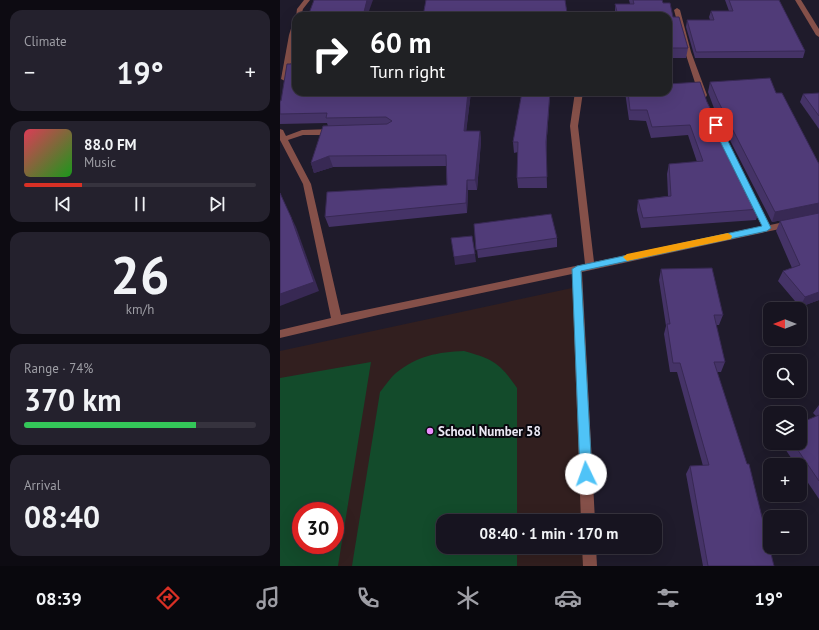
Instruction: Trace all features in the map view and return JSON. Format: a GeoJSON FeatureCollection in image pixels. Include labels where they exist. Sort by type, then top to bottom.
{"type":"FeatureCollection","features":[{"type":"Feature","properties":{"kind":"street"},"geometry":{"type":"LineString","coordinates":[[299,12],[307,0]]}},
{"type":"Feature","properties":{"kind":"street"},"geometry":{"type":"LineString","coordinates":[[798,0],[819,35]]}},
{"type":"Feature","properties":{"kind":"street"},"geometry":{"type":"LineString","coordinates":[[677,10],[688,52],[707,105]]}},
{"type":"Feature","properties":{"kind":"street"},"geometry":{"type":"LineString","coordinates":[[284,87],[292,45]]}},
{"type":"Feature","properties":{"kind":"street"},"geometry":{"type":"LineString","coordinates":[[578,96],[574,126],[590,265]]}},
{"type":"Feature","properties":{"kind":"street"},"geometry":{"type":"LineString","coordinates":[[337,321],[307,184],[282,135],[342,132]]}},
{"type":"Feature","properties":{"kind":"street"},"geometry":{"type":"LineString","coordinates":[[750,194],[767,228]]}},
{"type":"Feature","properties":{"kind":"street"},"geometry":{"type":"LineString","coordinates":[[280,334],[590,265],[797,222]]}},
{"type":"Feature","properties":{"kind":"street"},"geometry":{"type":"LineString","coordinates":[[577,269],[588,514]]}},
{"type":"Feature","properties":{"kind":"street"},"geometry":{"type":"LineString","coordinates":[[589,554],[590,566]]}},
{"type":"Feature","properties":{"kind":"shaded area","name":"School Number 58"},"geometry":{"type":"Polygon","coordinates":[[[572,288],[586,514],[436,514],[436,554],[588,554],[589,566],[280,566],[280,351],[572,288]]]}},
{"type":"Feature","properties":{"kind":"green space"},"geometry":{"type":"Polygon","coordinates":[[[464,351],[495,363],[506,373],[517,388],[517,514],[436,514],[436,554],[517,554],[517,566],[352,566],[380,392],[394,375],[404,367],[428,356],[445,352],[464,351]]]}},
{"type":"Feature","properties":{"kind":"green space"},"geometry":{"type":"Polygon","coordinates":[[[371,362],[344,529],[344,502],[292,502],[292,554],[340,554],[338,566],[280,566],[280,378],[371,362]]]}},
{"type":"Feature","properties":{"kind":"building"},"geometry":{"type":"Polygon","coordinates":[[[314,0],[367,0],[364,12],[310,12],[314,0]]]}},
{"type":"Feature","properties":{"kind":"building"},"geometry":{"type":"Polygon","coordinates":[[[426,0],[565,0],[567,12],[424,12],[426,0]]]}},
{"type":"Feature","properties":{"kind":"building"},"geometry":{"type":"Polygon","coordinates":[[[633,0],[662,0],[663,3],[670,3],[672,12],[617,12],[615,4],[634,4],[633,0]]]}},
{"type":"Feature","properties":{"kind":"building"},"geometry":{"type":"Polygon","coordinates":[[[729,0],[779,0],[805,51],[696,52],[687,20],[714,20],[711,11],[733,11],[729,0]]]}},
{"type":"Feature","properties":{"kind":"building"},"geometry":{"type":"Polygon","coordinates":[[[672,12],[673,17],[679,17],[688,48],[672,48],[672,12]]]}},
{"type":"Feature","properties":{"kind":"building"},"geometry":{"type":"Polygon","coordinates":[[[292,61],[292,96],[468,96],[464,131],[480,131],[475,180],[467,180],[466,203],[325,217],[327,192],[447,185],[446,155],[329,156],[311,163],[323,126],[387,124],[392,121],[386,117],[326,118],[327,113],[280,114],[280,101],[287,64],[291,64],[292,61]]]}},
{"type":"Feature","properties":{"kind":"building"},"geometry":{"type":"Polygon","coordinates":[[[770,78],[776,93],[782,93],[819,164],[819,203],[775,212],[718,101],[710,82],[770,78]]]}},
{"type":"Feature","properties":{"kind":"building"},"geometry":{"type":"Polygon","coordinates":[[[700,82],[707,102],[760,209],[643,218],[638,200],[671,196],[669,164],[703,161],[690,125],[652,127],[647,110],[630,110],[628,96],[672,96],[672,84],[700,82]]]}},
{"type":"Feature","properties":{"kind":"building"},"geometry":{"type":"Polygon","coordinates":[[[819,93],[819,116],[803,94],[819,93]]]}},
{"type":"Feature","properties":{"kind":"building"},"geometry":{"type":"Polygon","coordinates":[[[521,96],[550,96],[546,142],[547,177],[517,178],[518,142],[513,142],[521,96]]]}},
{"type":"Feature","properties":{"kind":"building"},"geometry":{"type":"Polygon","coordinates":[[[280,193],[291,217],[314,282],[280,294],[280,193]]]}},
{"type":"Feature","properties":{"kind":"building"},"geometry":{"type":"Polygon","coordinates":[[[819,213],[819,292],[805,297],[783,271],[800,265],[780,221],[819,213]]]}},
{"type":"Feature","properties":{"kind":"building"},"geometry":{"type":"Polygon","coordinates":[[[551,214],[557,238],[476,250],[474,224],[551,214]]]}},
{"type":"Feature","properties":{"kind":"building"},"geometry":{"type":"Polygon","coordinates":[[[472,236],[475,254],[454,257],[451,238],[472,236]]]}},
{"type":"Feature","properties":{"kind":"building"},"geometry":{"type":"Polygon","coordinates":[[[712,268],[723,315],[714,315],[725,362],[714,362],[747,464],[749,464],[763,521],[763,554],[771,554],[774,566],[708,566],[690,466],[709,465],[680,363],[673,363],[667,324],[670,324],[661,269],[712,268]]]}},
{"type":"Feature","properties":{"kind":"building"},"geometry":{"type":"Polygon","coordinates":[[[819,415],[819,481],[807,463],[807,458],[803,458],[798,450],[807,450],[807,420],[819,415]]]}},
{"type":"Feature","properties":{"kind":"slow traffic"},"geometry":{"type":"LineString","coordinates":[[627,257],[728,236]]}},
{"type":"Feature","properties":{"kind":"place","name":"School Number 58"},"geometry":{"type":"Point","coordinates":[430,431]}},
{"type":"Feature","properties":{"kind":"route"},"geometry":{"type":"LineString","coordinates":[[586,474],[577,269],[767,228],[716,125]]}}]}
